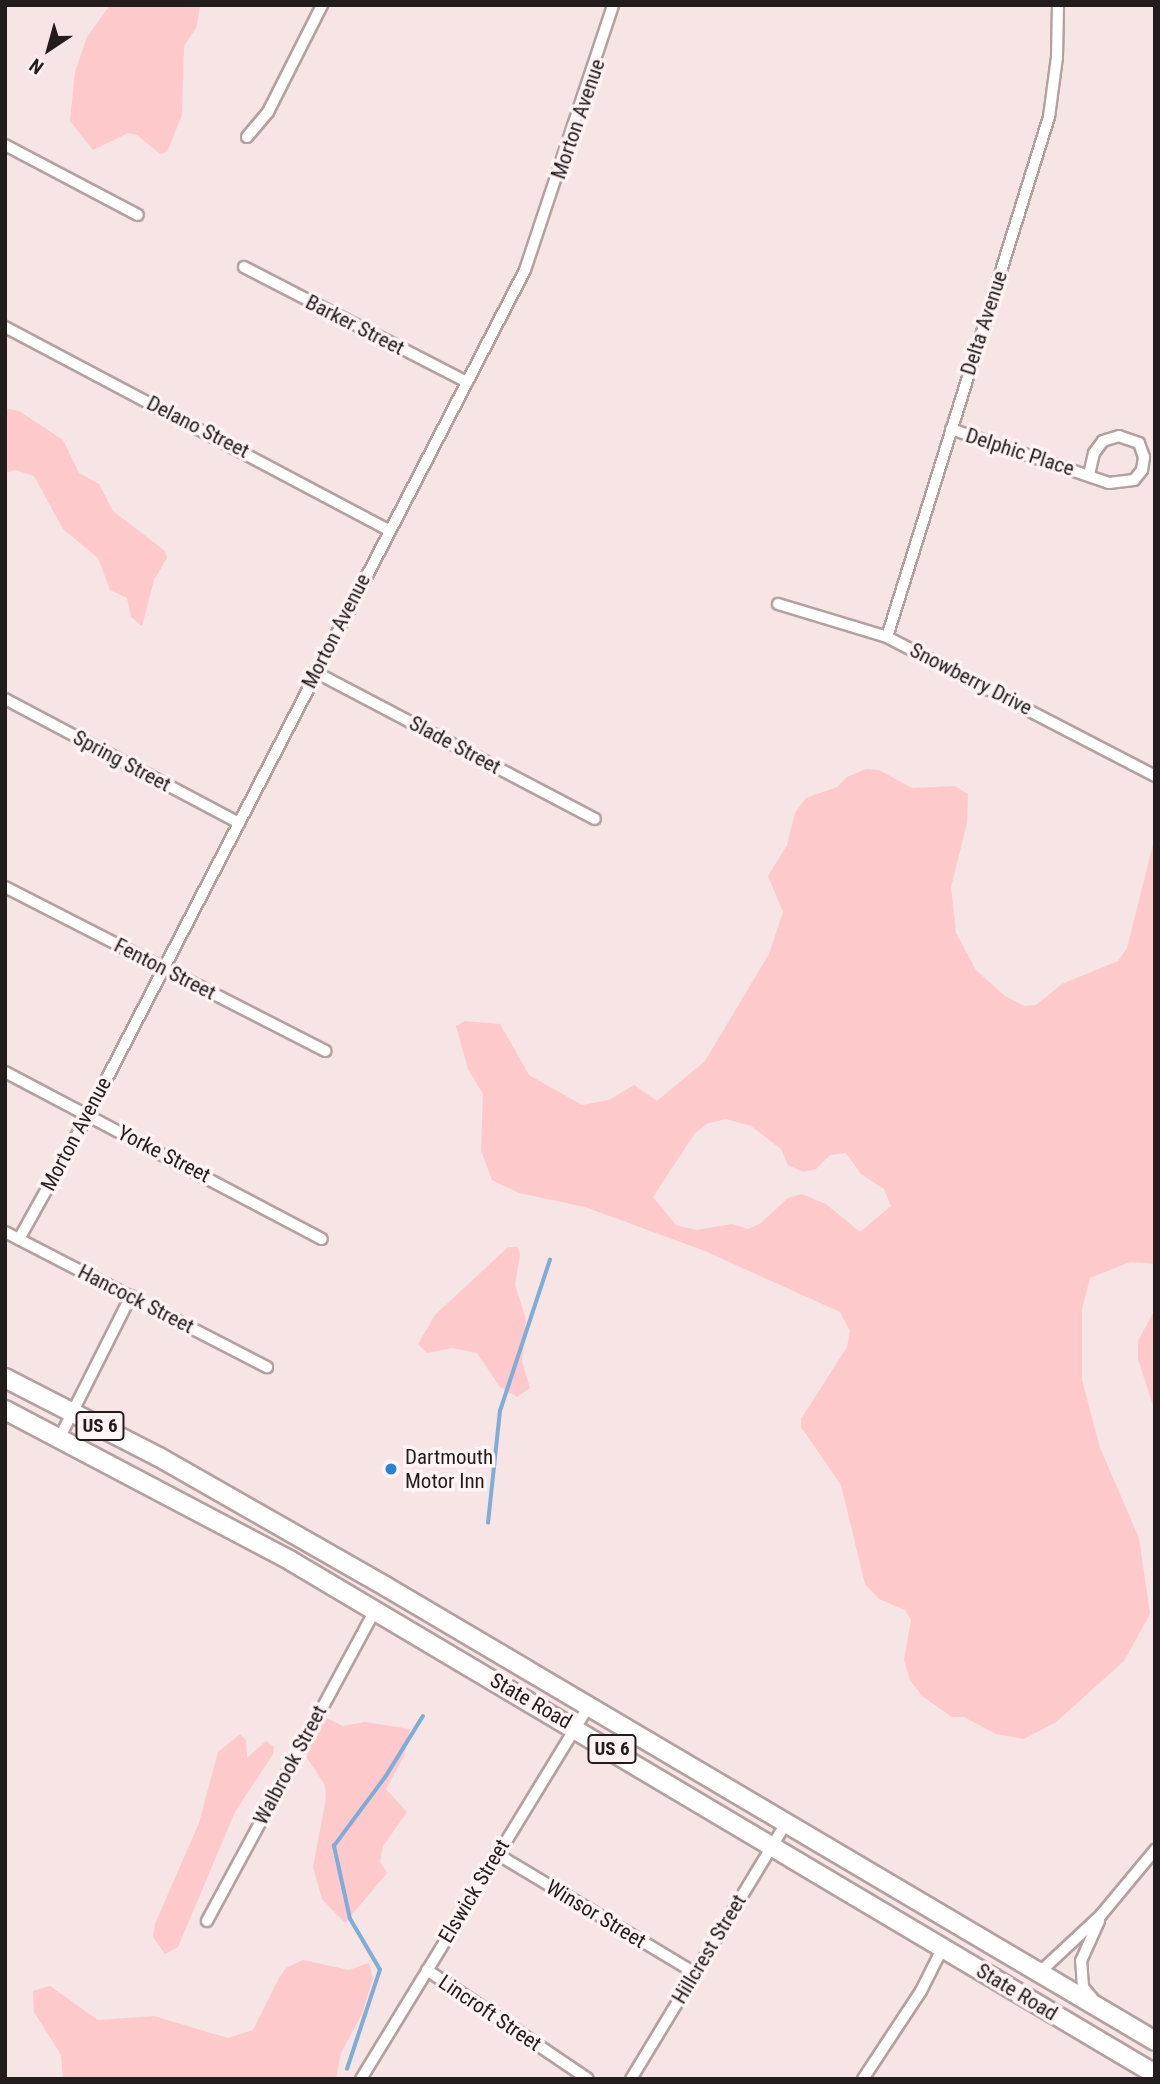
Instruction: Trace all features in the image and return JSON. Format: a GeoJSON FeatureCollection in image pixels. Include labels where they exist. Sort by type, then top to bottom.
{"type":"FeatureCollection","features":[{"type":"Feature","properties":{"kind":"main road","name":"State Road"},"geometry":{"type":"LineString","coordinates":[[5,1378],[193,1475],[590,1704],[1155,2040]]}},
{"type":"Feature","properties":{"kind":"main road","name":"State Road"},"geometry":{"type":"LineString","coordinates":[[5,1410],[60,1437],[375,1610],[1153,2070]]}},
{"type":"Feature","properties":{"kind":"street"},"geometry":{"type":"LineString","coordinates":[[247,137],[268,112],[322,5]]}},
{"type":"Feature","properties":{"kind":"street","name":"Morton Avenue"},"geometry":{"type":"LineString","coordinates":[[19,1239],[88,1115],[525,270],[614,5]]}},
{"type":"Feature","properties":{"kind":"street","name":"Delta Avenue"},"geometry":{"type":"LineString","coordinates":[[887,637],[1049,117],[1057,57],[1058,5]]}},
{"type":"Feature","properties":{"kind":"street"},"geometry":{"type":"LineString","coordinates":[[5,145],[138,215]]}},
{"type":"Feature","properties":{"kind":"street","name":"Barker Street"},"geometry":{"type":"LineString","coordinates":[[244,267],[467,382]]}},
{"type":"Feature","properties":{"kind":"street","name":"Delano Street"},"geometry":{"type":"LineString","coordinates":[[5,327],[389,530]]}},
{"type":"Feature","properties":{"kind":"street","name":"Delphic Place"},"geometry":{"type":"LineString","coordinates":[[951,429],[1109,483],[1134,480],[1144,457],[1139,443],[1119,436],[1103,441],[1094,453],[1089,474]]}},
{"type":"Feature","properties":{"kind":"street","name":"Snowberry Drive"},"geometry":{"type":"LineString","coordinates":[[778,604],[887,637],[1155,776]]}},
{"type":"Feature","properties":{"kind":"street","name":"Slade Street"},"geometry":{"type":"LineString","coordinates":[[315,672],[596,819]]}},
{"type":"Feature","properties":{"kind":"street","name":"Spring Street"},"geometry":{"type":"LineString","coordinates":[[5,699],[239,823]]}},
{"type":"Feature","properties":{"kind":"street","name":"Fenton Street"},"geometry":{"type":"LineString","coordinates":[[5,887],[325,1051]]}},
{"type":"Feature","properties":{"kind":"street","name":"Yorke Street"},"geometry":{"type":"LineString","coordinates":[[5,1072],[323,1239]]}},
{"type":"Feature","properties":{"kind":"street","name":"Hancock Street"},"geometry":{"type":"LineString","coordinates":[[5,1232],[267,1367]]}},
{"type":"Feature","properties":{"kind":"street"},"geometry":{"type":"LineString","coordinates":[[60,1437],[131,1296]]}},
{"type":"Feature","properties":{"kind":"street","name":"Walbrook Street"},"geometry":{"type":"LineString","coordinates":[[207,1921],[375,1610]]}},
{"type":"Feature","properties":{"kind":"street","name":"Elswick Street"},"geometry":{"type":"LineString","coordinates":[[361,2079],[590,1704]]}},
{"type":"Feature","properties":{"kind":"street","name":"Hillcrest Street"},"geometry":{"type":"LineString","coordinates":[[631,2079],[771,1843],[787,1821]]}},
{"type":"Feature","properties":{"kind":"street"},"geometry":{"type":"LineString","coordinates":[[1041,1971],[1101,1916],[1155,1850]]}},
{"type":"Feature","properties":{"kind":"street","name":"Winsor Street"},"geometry":{"type":"LineString","coordinates":[[496,1854],[695,1973]]}},
{"type":"Feature","properties":{"kind":"street"},"geometry":{"type":"LineString","coordinates":[[1101,1916],[1081,1961],[1083,1987],[1101,2008]]}},
{"type":"Feature","properties":{"kind":"street"},"geometry":{"type":"LineString","coordinates":[[863,2079],[921,1991],[943,1947]]}},
{"type":"Feature","properties":{"kind":"street","name":"Lincroft Street"},"geometry":{"type":"LineString","coordinates":[[427,1970],[588,2079]]}},
{"type":"Feature","properties":{"kind":"shaded area"},"geometry":{"type":"Polygon","coordinates":[[[110,5],[200,5],[197,26],[184,46],[182,115],[167,152],[160,154],[137,135],[128,133],[93,150],[70,121],[75,72],[87,37],[110,5]]]}},
{"type":"Feature","properties":{"kind":"shaded area"},"geometry":{"type":"Polygon","coordinates":[[[5,408],[19,411],[63,440],[79,473],[99,484],[113,511],[165,551],[167,558],[154,580],[142,626],[131,617],[127,598],[110,590],[98,558],[63,529],[34,476],[15,470],[5,473],[5,408]]]}},
{"type":"Feature","properties":{"kind":"shaded area"},"geometry":{"type":"Polygon","coordinates":[[[866,769],[879,770],[912,788],[955,786],[968,794],[967,823],[951,887],[956,933],[976,970],[1005,996],[1024,1006],[1036,1005],[1062,984],[1118,961],[1127,948],[1155,837],[1155,1264],[1130,1262],[1090,1278],[1082,1309],[1082,1380],[1100,1448],[1139,1538],[1150,1614],[1124,1661],[1056,1722],[1024,1739],[996,1734],[964,1717],[952,1717],[922,1696],[910,1680],[904,1660],[911,1620],[905,1610],[879,1599],[865,1584],[841,1485],[801,1427],[801,1419],[847,1347],[850,1331],[840,1312],[705,1251],[585,1207],[519,1193],[492,1180],[481,1151],[483,1094],[468,1069],[456,1026],[465,1021],[500,1024],[529,1075],[582,1105],[609,1100],[634,1085],[657,1101],[705,1061],[769,954],[783,912],[768,876],[787,845],[795,813],[806,798],[837,787],[847,777],[866,769]],[[726,1119],[708,1123],[695,1133],[653,1197],[676,1225],[696,1230],[732,1224],[748,1229],[761,1223],[788,1198],[802,1194],[826,1204],[860,1232],[891,1206],[884,1189],[861,1174],[846,1153],[830,1155],[816,1169],[803,1172],[788,1165],[781,1149],[751,1126],[726,1119]]]}},
{"type":"Feature","properties":{"kind":"shaded area"},"geometry":{"type":"Polygon","coordinates":[[[508,1247],[517,1247],[520,1254],[515,1285],[526,1319],[522,1362],[530,1388],[517,1397],[500,1387],[477,1353],[452,1348],[427,1353],[418,1344],[435,1315],[508,1247]]]}},
{"type":"Feature","properties":{"kind":"shaded area"},"geometry":{"type":"Polygon","coordinates":[[[1155,1309],[1155,1412],[1138,1359],[1138,1341],[1155,1309]]]}},
{"type":"Feature","properties":{"kind":"shaded area"},"geometry":{"type":"Polygon","coordinates":[[[326,1718],[343,1726],[365,1722],[410,1729],[404,1756],[386,1789],[407,1812],[383,1846],[380,1862],[387,1873],[345,1923],[322,1899],[313,1867],[326,1798],[325,1785],[305,1755],[326,1718]]]}},
{"type":"Feature","properties":{"kind":"shaded area"},"geometry":{"type":"Polygon","coordinates":[[[240,1734],[246,1740],[247,1758],[266,1741],[274,1747],[273,1754],[235,1812],[178,1947],[165,1954],[153,1937],[155,1924],[199,1823],[218,1752],[240,1734]]]}},
{"type":"Feature","properties":{"kind":"shaded area"},"geometry":{"type":"Polygon","coordinates":[[[303,1960],[349,1970],[369,1963],[373,1978],[362,2014],[341,2053],[336,2079],[63,2079],[61,2055],[34,2012],[33,1991],[50,1986],[98,2020],[154,2016],[228,2038],[253,2030],[286,1968],[303,1960]]]}},
{"type":"Feature","properties":{"kind":"waterway"},"geometry":{"type":"LineString","coordinates":[[488,1523],[500,1411],[550,1260]]}},
{"type":"Feature","properties":{"kind":"waterway"},"geometry":{"type":"LineString","coordinates":[[347,2069],[380,1970],[350,1919],[334,1846],[386,1776],[423,1716]]}},
{"type":"Feature","properties":{"kind":"place","name":"Dartmouth Motor Inn"},"geometry":{"type":"Point","coordinates":[391,1469]}}]}
